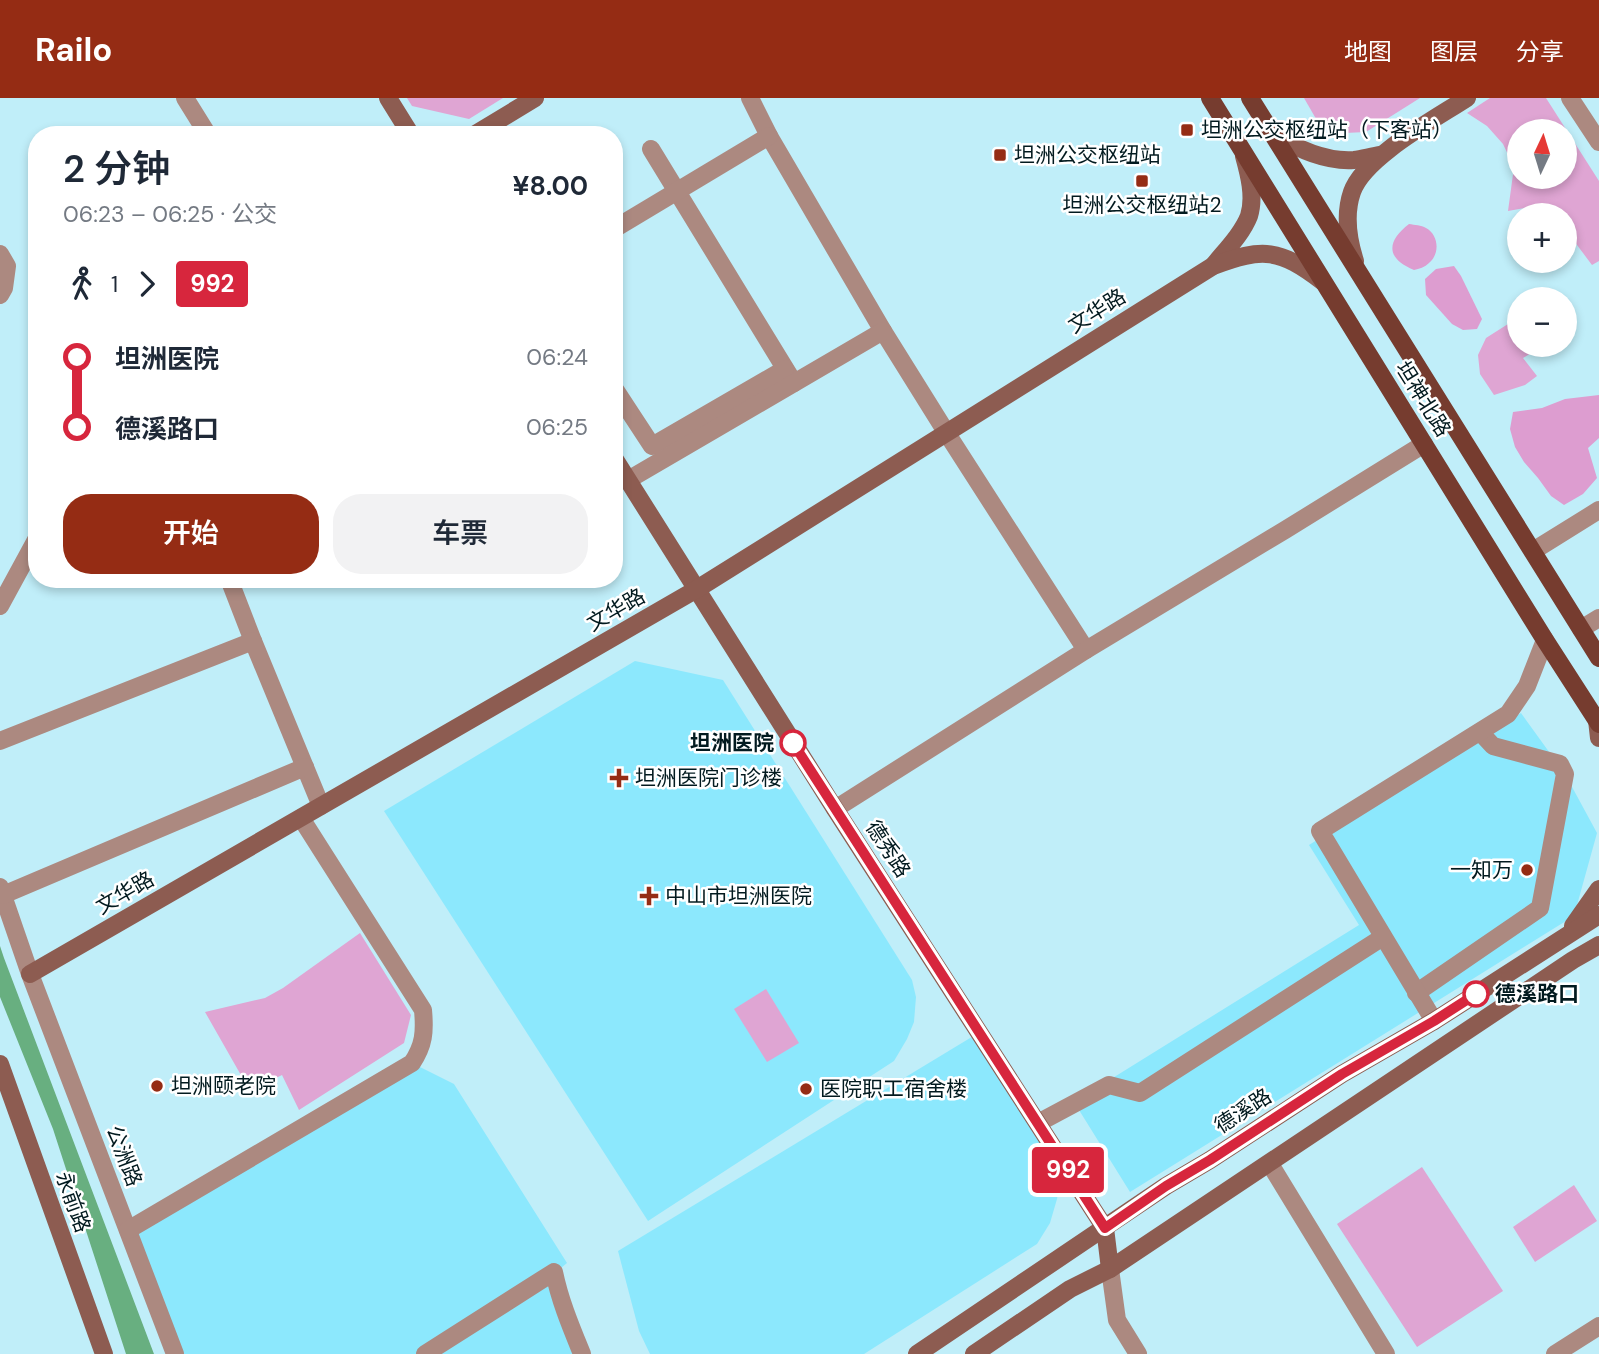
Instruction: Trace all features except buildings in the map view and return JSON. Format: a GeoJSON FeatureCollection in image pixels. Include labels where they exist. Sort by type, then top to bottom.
{"type":"FeatureCollection","features":[{"type":"Feature","properties":{"kind":"main road","name":"坦神北路"},"geometry":{"type":"LineString","coordinates":[[1210,98],[1598,727]]}},
{"type":"Feature","properties":{"kind":"main road","name":"坦神北路"},"geometry":{"type":"LineString","coordinates":[[1250,98],[1599,658]]}},
{"type":"Feature","properties":{"kind":"street"},"geometry":{"type":"LineString","coordinates":[[185,98],[202,126]]}},
{"type":"Feature","properties":{"kind":"street"},"geometry":{"type":"LineString","coordinates":[[388,98],[405,126]]}},
{"type":"Feature","properties":{"kind":"street"},"geometry":{"type":"LineString","coordinates":[[489,126],[535,98]]}},
{"type":"Feature","properties":{"kind":"street"},"geometry":{"type":"LineString","coordinates":[[750,98],[769,136],[883,331],[1086,650]]}},
{"type":"Feature","properties":{"kind":"street"},"geometry":{"type":"LineString","coordinates":[[1570,98],[1599,142]]}},
{"type":"Feature","properties":{"kind":"street"},"geometry":{"type":"LineString","coordinates":[[1357,271],[1349,241],[1348,208],[1353,190],[1363,174],[1381,155],[1456,101]]}},
{"type":"Feature","properties":{"kind":"street"},"geometry":{"type":"LineString","coordinates":[[1271,132],[1289,144],[1333,160],[1356,160],[1381,155]]}},
{"type":"Feature","properties":{"kind":"street"},"geometry":{"type":"LineString","coordinates":[[623,224],[769,136]]}},
{"type":"Feature","properties":{"kind":"street"},"geometry":{"type":"LineString","coordinates":[[651,149],[790,376]]}},
{"type":"Feature","properties":{"kind":"street"},"geometry":{"type":"LineString","coordinates":[[1213,266],[1249,216],[1249,176],[1243,152]]}},
{"type":"Feature","properties":{"kind":"street"},"geometry":{"type":"LineString","coordinates":[[0,254],[7,266],[4,288],[0,295]]}},
{"type":"Feature","properties":{"kind":"street"},"geometry":{"type":"LineString","coordinates":[[1213,266],[1249,254],[1277,254],[1303,266],[1324,282]]}},
{"type":"Feature","properties":{"kind":"street","name":"文华路"},"geometry":{"type":"LineString","coordinates":[[30,974],[697,589],[1213,266]]}},
{"type":"Feature","properties":{"kind":"street"},"geometry":{"type":"LineString","coordinates":[[623,402],[652,446],[883,331]]}},
{"type":"Feature","properties":{"kind":"street"},"geometry":{"type":"LineString","coordinates":[[628,480],[790,376]]}},
{"type":"Feature","properties":{"kind":"street"},"geometry":{"type":"LineString","coordinates":[[835,808],[1086,650],[1424,444]]}},
{"type":"Feature","properties":{"kind":"street","name":"德秀路"},"geometry":{"type":"LineString","coordinates":[[623,472],[1105,1228],[1110,1269]]}},
{"type":"Feature","properties":{"kind":"street"},"geometry":{"type":"LineString","coordinates":[[1532,551],[1599,509]]}},
{"type":"Feature","properties":{"kind":"street"},"geometry":{"type":"LineString","coordinates":[[0,606],[28,555]]}},
{"type":"Feature","properties":{"kind":"street"},"geometry":{"type":"LineString","coordinates":[[232,588],[321,806]]}},
{"type":"Feature","properties":{"kind":"street"},"geometry":{"type":"LineString","coordinates":[[1581,629],[1599,618]]}},
{"type":"Feature","properties":{"kind":"street"},"geometry":{"type":"LineString","coordinates":[[1434,1021],[1320,831],[1508,714],[1527,686],[1545,640]]}},
{"type":"Feature","properties":{"kind":"street"},"geometry":{"type":"LineString","coordinates":[[0,741],[253,641]]}},
{"type":"Feature","properties":{"kind":"street"},"geometry":{"type":"LineString","coordinates":[[1416,993],[1540,908],[1565,774],[1560,764],[1493,746],[1480,732]]}},
{"type":"Feature","properties":{"kind":"street"},"geometry":{"type":"LineString","coordinates":[[1,891],[305,767]]}},
{"type":"Feature","properties":{"kind":"street"},"geometry":{"type":"LineString","coordinates":[[128,1230],[412,1063],[420,1050],[423,1010],[301,818]]}},
{"type":"Feature","properties":{"kind":"street"},"geometry":{"type":"LineString","coordinates":[[1559,940],[1577,922],[1599,889]]}},
{"type":"Feature","properties":{"kind":"street","name":"公洲路"},"geometry":{"type":"LineString","coordinates":[[1,891],[175,1354]]}},
{"type":"Feature","properties":{"kind":"street","name":"德溪路"},"geometry":{"type":"LineString","coordinates":[[917,1354],[1166,1186],[1342,1074],[1434,1021],[1599,915]]}},
{"type":"Feature","properties":{"kind":"street"},"geometry":{"type":"LineString","coordinates":[[1038,1122],[1109,1085],[1140,1093],[1383,937]]}},
{"type":"Feature","properties":{"kind":"street"},"geometry":{"type":"LineString","coordinates":[[974,1354],[1070,1289],[1110,1269],[1599,945]]}},
{"type":"Feature","properties":{"kind":"street"},"geometry":{"type":"LineString","coordinates":[[1573,960],[1599,957]]}},
{"type":"Feature","properties":{"kind":"street","name":"永前路"},"geometry":{"type":"LineString","coordinates":[[0,1064],[104,1354]]}},
{"type":"Feature","properties":{"kind":"street"},"geometry":{"type":"LineString","coordinates":[[1270,1164],[1386,1354]]}},
{"type":"Feature","properties":{"kind":"street"},"geometry":{"type":"LineString","coordinates":[[1110,1269],[1117,1320],[1138,1354]]}},
{"type":"Feature","properties":{"kind":"street"},"geometry":{"type":"LineString","coordinates":[[425,1354],[554,1272],[557,1288],[582,1354]]}},
{"type":"Feature","properties":{"kind":"street"},"geometry":{"type":"LineString","coordinates":[[1555,1354],[1599,1326]]}},
{"type":"Feature","properties":{"kind":"shaded area"},"geometry":{"type":"Polygon","coordinates":[[[407,98],[503,98],[469,119],[412,106],[407,98]]]}},
{"type":"Feature","properties":{"kind":"shaded area"},"geometry":{"type":"Polygon","coordinates":[[[1304,98],[1420,98],[1366,132],[1345,133],[1319,124],[1304,98]]]}},
{"type":"Feature","properties":{"kind":"shaded area"},"geometry":{"type":"Polygon","coordinates":[[[1490,98],[1546,98],[1559,119],[1507,119],[1507,152],[1487,126],[1467,113],[1490,98]]]}},
{"type":"Feature","properties":{"kind":"shaded area"},"geometry":{"type":"Polygon","coordinates":[[[1577,147],[1599,181],[1599,261],[1592,265],[1577,245],[1577,203],[1509,203],[1511,189],[1577,189],[1577,147]]]}},
{"type":"Feature","properties":{"kind":"shaded area"},"geometry":{"type":"Polygon","coordinates":[[[1409,224],[1422,226],[1434,235],[1436,240],[1433,259],[1426,266],[1414,270],[1398,260],[1392,249],[1396,237],[1409,224]]]}},
{"type":"Feature","properties":{"kind":"shaded area"},"geometry":{"type":"Polygon","coordinates":[[[1454,266],[1482,319],[1477,329],[1463,330],[1452,324],[1426,295],[1425,279],[1436,269],[1454,266]]]}},
{"type":"Feature","properties":{"kind":"shaded area"},"geometry":{"type":"Polygon","coordinates":[[[1507,325],[1507,357],[1525,357],[1537,376],[1525,385],[1494,395],[1480,374],[1478,355],[1486,338],[1507,325]]]}},
{"type":"Feature","properties":{"kind":"shaded area"},"geometry":{"type":"Polygon","coordinates":[[[1599,395],[1599,438],[1588,448],[1597,478],[1583,494],[1564,505],[1551,496],[1515,447],[1510,429],[1513,412],[1542,408],[1565,399],[1599,395]]]}},
{"type":"Feature","properties":{"kind":"shaded area","name":"中山市坦洲医院"},"geometry":{"type":"Polygon","coordinates":[[[635,661],[723,680],[912,980],[916,997],[914,1022],[894,1061],[648,1221],[384,811],[635,661]]]}},
{"type":"Feature","properties":{"kind":"shaded area"},"geometry":{"type":"Polygon","coordinates":[[[1521,713],[1565,774],[1597,833],[1574,916],[1130,1192],[1074,1102],[1359,925],[1309,845],[1521,713]]]}},
{"type":"Feature","properties":{"kind":"shaded area"},"geometry":{"type":"Polygon","coordinates":[[[360,933],[411,1015],[404,1043],[299,1110],[282,1075],[250,1091],[205,1012],[265,998],[360,933]]]}},
{"type":"Feature","properties":{"kind":"shaded area"},"geometry":{"type":"Polygon","coordinates":[[[0,946],[154,1354],[126,1354],[53,1129],[0,997],[0,946]]]}},
{"type":"Feature","properties":{"kind":"shaded area"},"geometry":{"type":"Polygon","coordinates":[[[766,989],[799,1043],[767,1062],[734,1009],[766,989]]]}},
{"type":"Feature","properties":{"kind":"shaded area"},"geometry":{"type":"Polygon","coordinates":[[[980,1032],[1064,1163],[1050,1223],[1037,1244],[864,1354],[650,1354],[639,1331],[618,1251],[980,1032]]]}},
{"type":"Feature","properties":{"kind":"shaded area"},"geometry":{"type":"Polygon","coordinates":[[[412,1063],[454,1084],[567,1263],[555,1273],[582,1354],[175,1354],[128,1230],[412,1063]]]}},
{"type":"Feature","properties":{"kind":"shaded area"},"geometry":{"type":"Polygon","coordinates":[[[1422,1167],[1503,1291],[1417,1347],[1337,1224],[1422,1167]]]}},
{"type":"Feature","properties":{"kind":"shaded area"},"geometry":{"type":"Polygon","coordinates":[[[1574,1185],[1597,1221],[1535,1262],[1513,1227],[1574,1185]]]}},
{"type":"Feature","properties":{"kind":"bus line","name":"992"},"geometry":{"type":"LineString","coordinates":[[793,743],[1105,1228],[1342,1074],[1476,994]]}},
{"type":"Feature","properties":{"kind":"place","name":"坦洲公交枢纽站（下客站）"},"geometry":{"type":"Point","coordinates":[1187,130]}},
{"type":"Feature","properties":{"kind":"place","name":"坦洲公交枢纽站"},"geometry":{"type":"Point","coordinates":[1000,155]}},
{"type":"Feature","properties":{"kind":"place","name":"坦洲公交枢纽站2"},"geometry":{"type":"Point","coordinates":[1142,181]}},
{"type":"Feature","properties":{"kind":"place","name":"坦洲医院"},"geometry":{"type":"Point","coordinates":[793,743]}},
{"type":"Feature","properties":{"kind":"place","name":"坦洲医院门诊楼"},"geometry":{"type":"Point","coordinates":[619,778]}},
{"type":"Feature","properties":{"kind":"place","name":"一知万"},"geometry":{"type":"Point","coordinates":[1527,870]}},
{"type":"Feature","properties":{"kind":"place","name":"中山市坦洲医院"},"geometry":{"type":"Point","coordinates":[649,896]}},
{"type":"Feature","properties":{"kind":"place","name":"德溪路口"},"geometry":{"type":"Point","coordinates":[1476,994]}},
{"type":"Feature","properties":{"kind":"place","name":"坦洲颐老院"},"geometry":{"type":"Point","coordinates":[157,1086]}},
{"type":"Feature","properties":{"kind":"place","name":"医院职工宿舍楼"},"geometry":{"type":"Point","coordinates":[806,1089]}}]}
